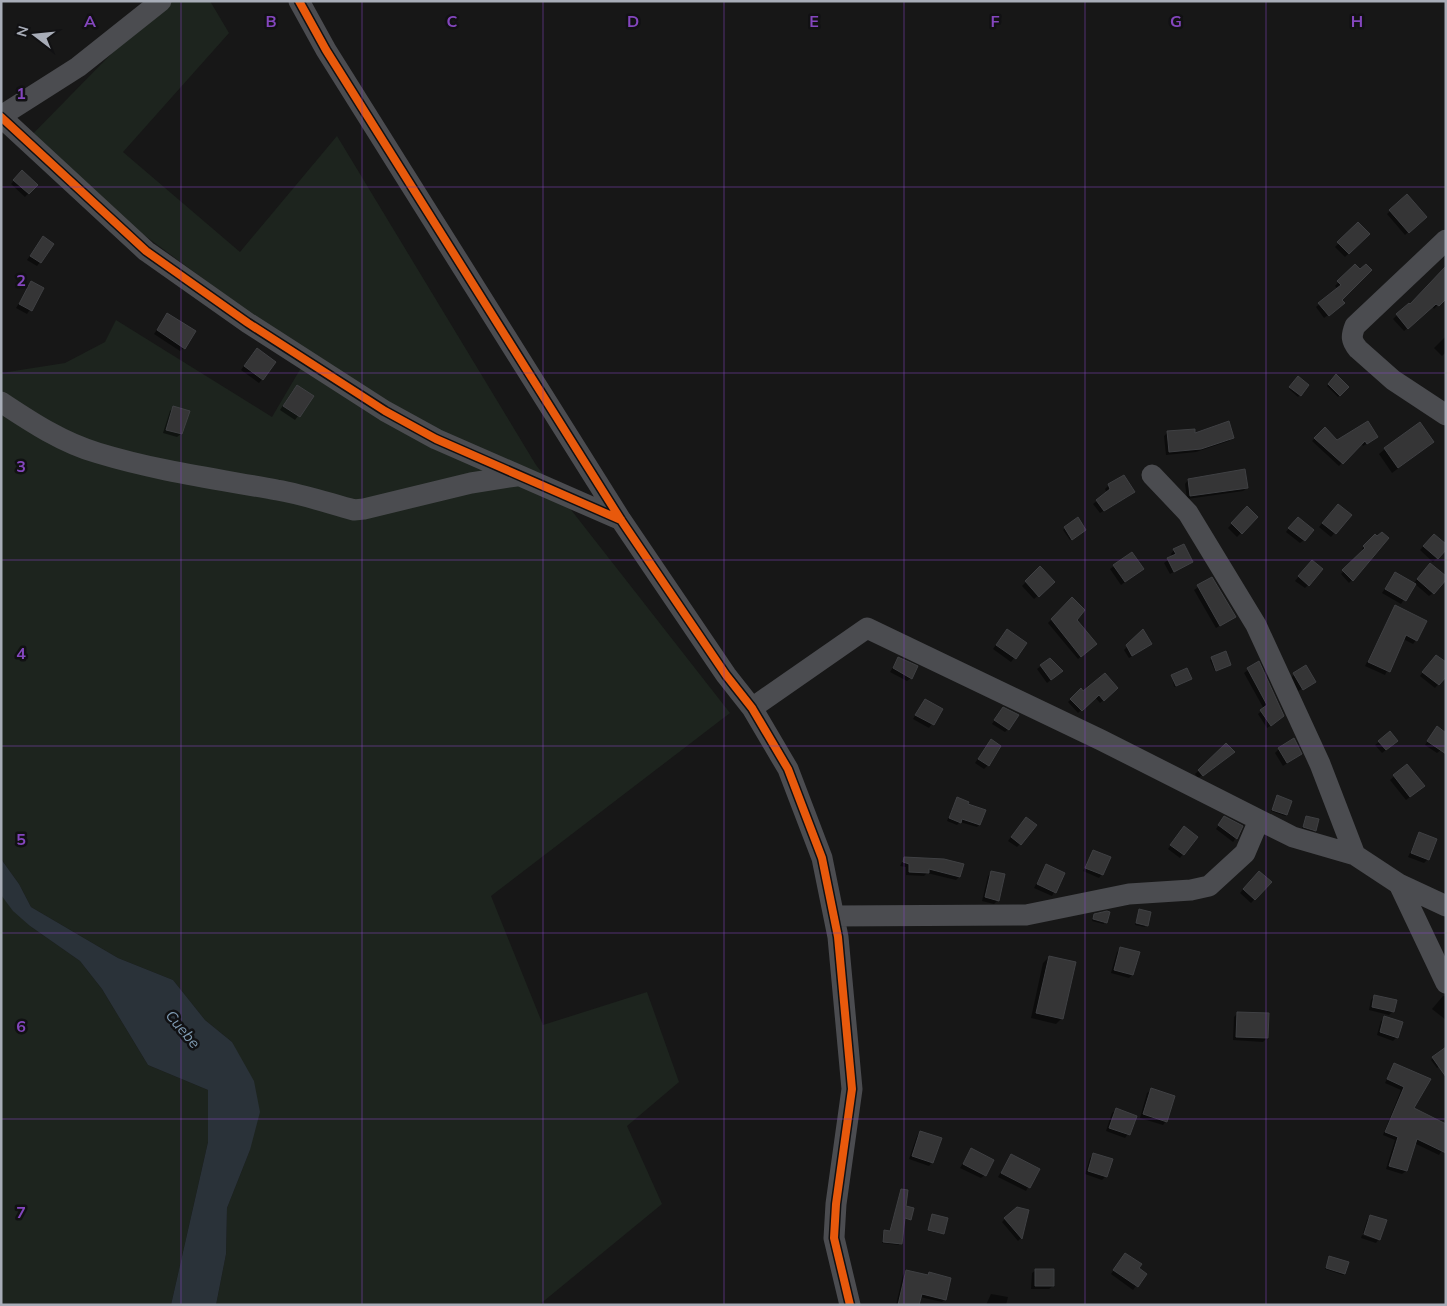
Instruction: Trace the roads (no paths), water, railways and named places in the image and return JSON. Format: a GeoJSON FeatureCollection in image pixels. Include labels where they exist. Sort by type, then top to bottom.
{"type":"FeatureCollection","features":[{"type":"Feature","properties":{"kind":"street"},"geometry":{"type":"LineString","coordinates":[[161,1],[78,67],[1,116],[146,251],[248,323],[385,412],[436,439],[516,476],[621,520]]}},
{"type":"Feature","properties":{"kind":"street"},"geometry":{"type":"LineString","coordinates":[[299,1],[331,58],[621,520],[726,675],[752,708],[788,769],[806,811],[822,858],[838,937],[852,1088],[836,1204],[834,1238],[850,1305]]}},
{"type":"Feature","properties":{"kind":"street"},"geometry":{"type":"LineString","coordinates":[[1446,240],[1355,326],[1351,335],[1353,343],[1358,349],[1393,380],[1446,416]]}},
{"type":"Feature","properties":{"kind":"street"},"geometry":{"type":"LineString","coordinates":[[1,402],[29,422],[71,443],[97,453],[206,479],[278,490],[354,510],[364,510],[471,482],[516,476]]}},
{"type":"Feature","properties":{"kind":"street"},"geometry":{"type":"LineString","coordinates":[[1152,475],[1188,513],[1256,624],[1320,764],[1355,856]]}},
{"type":"Feature","properties":{"kind":"street"},"geometry":{"type":"LineString","coordinates":[[752,708],[867,628],[1101,740],[1293,837],[1355,856],[1399,884],[1446,906]]}},
{"type":"Feature","properties":{"kind":"street"},"geometry":{"type":"LineString","coordinates":[[834,916],[1026,915],[1129,894],[1191,890],[1209,886],[1245,853],[1259,820]]}},
{"type":"Feature","properties":{"kind":"street"},"geometry":{"type":"LineString","coordinates":[[1399,884],[1446,983]]}},
{"type":"Feature","properties":{"kind":"water","name":"Cuebe"},"geometry":{"type":"Polygon","coordinates":[[[1,859],[19,884],[31,907],[118,958],[173,980],[205,1020],[232,1042],[254,1081],[260,1112],[250,1150],[227,1208],[226,1254],[216,1305],[171,1305],[208,1142],[208,1090],[148,1065],[102,989],[80,961],[30,926],[13,911],[1,895],[1,859]]]}}]}
